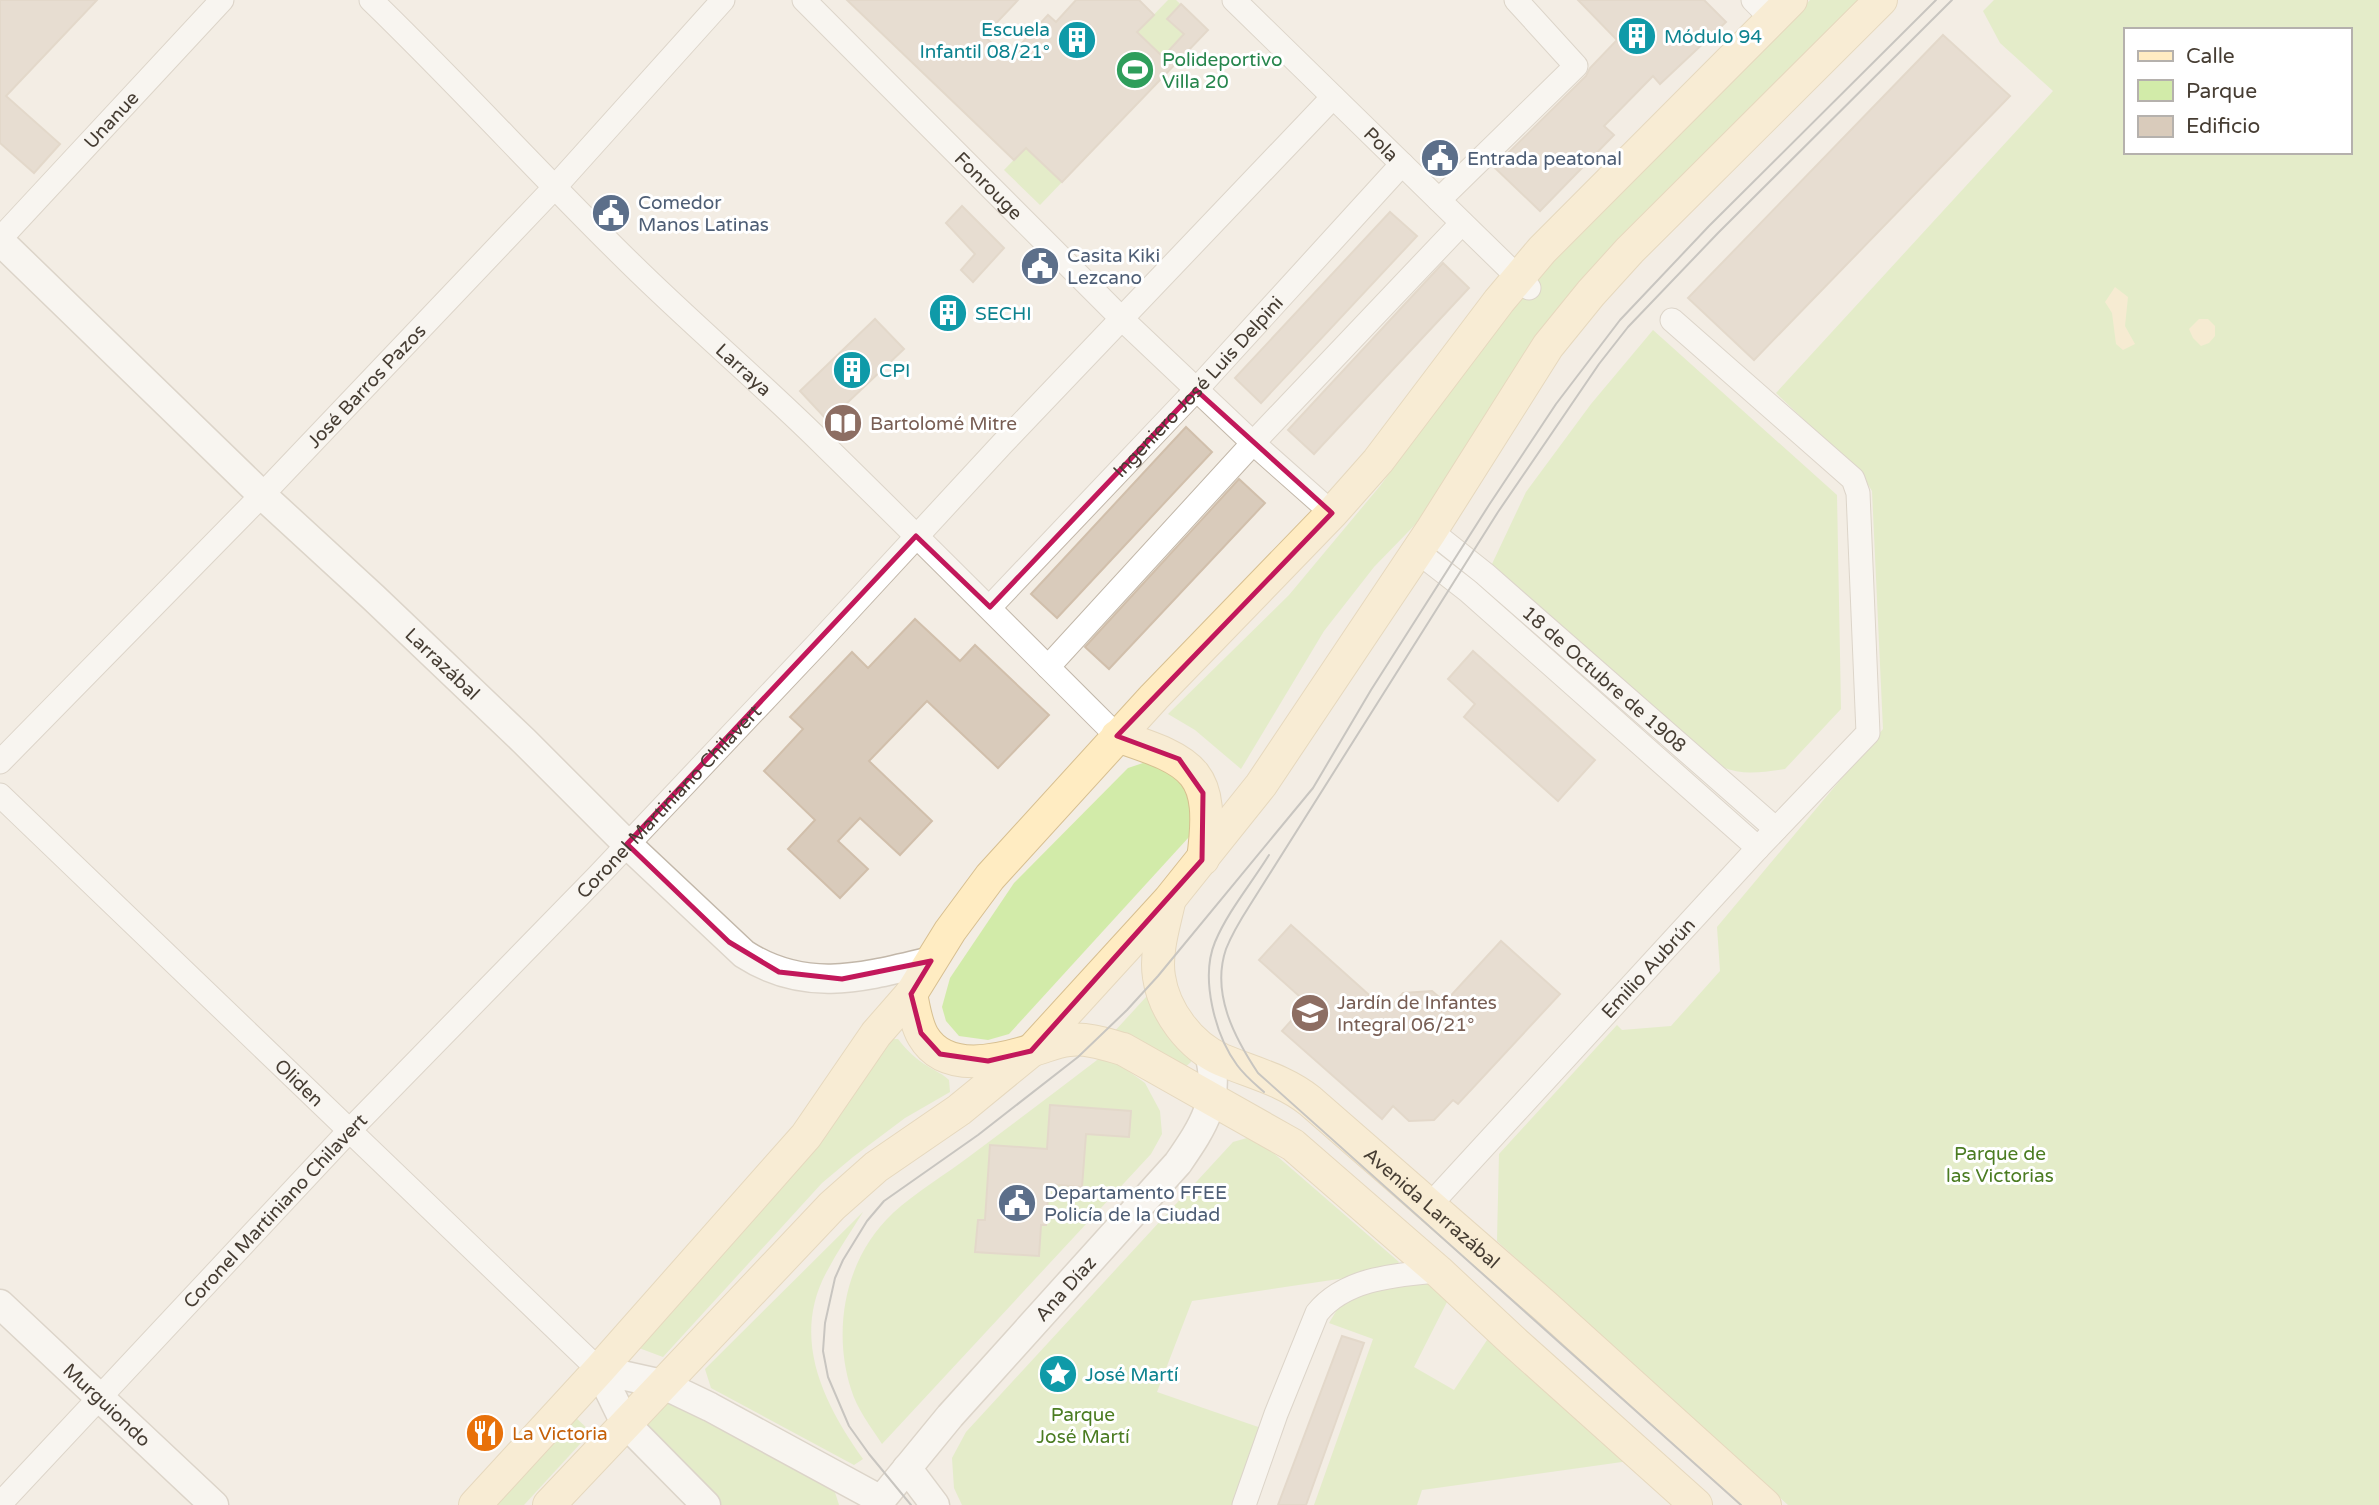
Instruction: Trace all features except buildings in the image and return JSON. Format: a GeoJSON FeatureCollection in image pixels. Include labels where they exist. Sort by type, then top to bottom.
{"type":"FeatureCollection","features":[{"type":"Feature","properties":{"kind":"main road"},"geometry":{"type":"LineString","coordinates":[[549,1505],[851,1189],[876,1167],[969,1102],[1031,1051],[1169,900],[1261,785],[1424,542],[1548,346],[1630,250],[1881,0]]}},
{"type":"Feature","properties":{"kind":"main road"},"geometry":{"type":"LineString","coordinates":[[475,1505],[806,1136],[876,1034],[911,994],[976,894],[1117,736],[1332,513],[1523,283],[1542,250],[1772,6]]}},
{"type":"Feature","properties":{"kind":"main road"},"geometry":{"type":"LineString","coordinates":[[1117,736],[1179,759],[1195,774],[1207,810],[1202,860]]}},
{"type":"Feature","properties":{"kind":"main road","name":"Avenida Larrazábal"},"geometry":{"type":"LineString","coordinates":[[1169,900],[1158,976],[1171,1012],[1190,1036],[1209,1054],[1298,1091],[1545,1306],[1765,1505]]}},
{"type":"Feature","properties":{"kind":"main road"},"geometry":{"type":"LineString","coordinates":[[911,994],[921,1033],[929,1045],[940,1054],[972,1062],[1031,1051],[1066,1040],[1096,1041],[1123,1049],[1293,1145],[1438,1271],[1696,1505]]}},
{"type":"Feature","properties":{"kind":"main road"},"geometry":{"type":"LineString","coordinates":[[1513,1341],[1545,1306]]}},
{"type":"Feature","properties":{"kind":"street","name":"Unanue"},"geometry":{"type":"LineString","coordinates":[[0,240],[222,0]]}},
{"type":"Feature","properties":{"kind":"street","name":"Larraya"},"geometry":{"type":"LineString","coordinates":[[372,0],[446,72],[554,188],[990,607],[1117,736]]}},
{"type":"Feature","properties":{"kind":"street","name":"José Barros Pazos"},"geometry":{"type":"LineString","coordinates":[[0,762],[262,495],[554,188],[723,0]]}},
{"type":"Feature","properties":{"kind":"street","name":"Fonrouge"},"geometry":{"type":"LineString","coordinates":[[804,0],[1122,319],[1253,443],[1332,513]]}},
{"type":"Feature","properties":{"kind":"street","name":"Pola"},"geometry":{"type":"LineString","coordinates":[[1234,0],[1523,283]]}},
{"type":"Feature","properties":{"kind":"street"},"geometry":{"type":"LineString","coordinates":[[1439,200],[1576,66],[1516,0]]}},
{"type":"Feature","properties":{"kind":"street","name":"Coronel Martiniano Chilavert"},"geometry":{"type":"LineString","coordinates":[[0,1504],[348,1132],[812,650],[916,536],[1333,97]]}},
{"type":"Feature","properties":{"kind":"street","name":"Ingeniero José Luis Delpini"},"geometry":{"type":"LineString","coordinates":[[990,607],[1196,390],[1402,164]]}},
{"type":"Feature","properties":{"kind":"street"},"geometry":{"type":"LineString","coordinates":[[1048,667],[1253,443],[1462,223]]}},
{"type":"Feature","properties":{"kind":"street","name":"Larrazábal"},"geometry":{"type":"LineString","coordinates":[[0,240],[262,495],[524,741],[729,942],[759,964],[801,978],[842,979],[931,961]]}},
{"type":"Feature","properties":{"kind":"street","name":"Emilio Aubrún"},"geometry":{"type":"LineString","coordinates":[[1430,1205],[1758,848],[1868,733],[1858,493],[1853,479],[1672,320]]}},
{"type":"Feature","properties":{"kind":"street","name":"18 de Octubre de 1908"},"geometry":{"type":"LineString","coordinates":[[1424,542],[1485,574],[1776,829]]}},
{"type":"Feature","properties":{"kind":"street","name":"18 de Octubre de 1908"},"geometry":{"type":"LineString","coordinates":[[1424,542],[1468,591],[1758,848]]}},
{"type":"Feature","properties":{"kind":"street","name":"Oliden"},"geometry":{"type":"LineString","coordinates":[[0,795],[598,1370]]}},
{"type":"Feature","properties":{"kind":"street","name":"Ana Díaz"},"geometry":{"type":"LineString","coordinates":[[879,1503],[950,1416],[1167,1177],[1197,1133],[1213,1098],[1209,1054]]}},
{"type":"Feature","properties":{"kind":"street"},"geometry":{"type":"LineString","coordinates":[[1244,1505],[1276,1414],[1317,1313],[1339,1292],[1367,1282],[1438,1271]]}},
{"type":"Feature","properties":{"kind":"street","name":"Murguiondo"},"geometry":{"type":"LineString","coordinates":[[0,1304],[214,1505]]}},
{"type":"Feature","properties":{"kind":"street"},"geometry":{"type":"LineString","coordinates":[[598,1370],[662,1384],[710,1407],[879,1503]]}},
{"type":"Feature","properties":{"kind":"street"},"geometry":{"type":"LineString","coordinates":[[598,1370],[625,1423],[706,1505]]}},
{"type":"Feature","properties":{"kind":"street"},"geometry":{"type":"LineString","coordinates":[[907,1468],[935,1505]]}},
{"type":"Feature","properties":{"kind":"highlighted area"},"geometry":{"type":"Polygon","coordinates":[[[1196,390],[1332,513],[1117,736],[1179,759],[1203,793],[1202,860],[1031,1051],[988,1061],[940,1054],[921,1033],[911,994],[931,961],[842,979],[779,972],[729,942],[627,844],[916,536],[990,607],[1196,390]]]}},
{"type":"Feature","properties":{"kind":"green space","name":"Polideportivo Villa 20"},"geometry":{"type":"Polygon","coordinates":[[[1168,0],[1176,0],[1208,30],[1040,205],[1004,170],[1168,0]]]}},
{"type":"Feature","properties":{"kind":"green space"},"geometry":{"type":"Polygon","coordinates":[[[1810,0],[1861,0],[1543,329],[1517,366],[1439,500],[1374,567],[1324,631],[1241,769],[1195,730],[1168,714],[1289,595],[1380,486],[1511,310],[1553,260],[1810,0]]]}},
{"type":"Feature","properties":{"kind":"green space","name":"Parque de las Victorias"},"geometry":{"type":"Polygon","coordinates":[[[1994,0],[2379,0],[2379,1505],[1788,1505],[1497,1241],[1499,1154],[1617,1025],[1622,1030],[1671,1026],[1720,971],[1717,927],[1883,729],[1872,491],[1862,475],[1776,393],[2053,91],[2000,43],[1983,11],[1994,0]]]}},
{"type":"Feature","properties":{"kind":"green space"},"geometry":{"type":"Polygon","coordinates":[[[1653,330],[1837,495],[1841,709],[1785,769],[1745,772],[1722,767],[1492,564],[1526,492],[1591,404],[1653,330]]]}},
{"type":"Feature","properties":{"kind":"green space"},"geometry":{"type":"Polygon","coordinates":[[[1146,762],[1189,779],[1195,819],[1189,837],[1009,1034],[988,1040],[959,1036],[946,1021],[942,1007],[950,978],[1014,883],[1128,768],[1146,762]]]}},
{"type":"Feature","properties":{"kind":"green space"},"geometry":{"type":"Polygon","coordinates":[[[1147,996],[1160,1024],[1190,1053],[1191,1062],[1183,1069],[1113,1033],[1147,996]]]}},
{"type":"Feature","properties":{"kind":"green space"},"geometry":{"type":"Polygon","coordinates":[[[893,1039],[898,1039],[916,1058],[949,1080],[950,1092],[905,1118],[822,1183],[663,1357],[639,1348],[893,1039]]]}},
{"type":"Feature","properties":{"kind":"green space"},"geometry":{"type":"Polygon","coordinates":[[[1101,1057],[1120,1065],[1145,1083],[1160,1111],[1162,1134],[1151,1154],[882,1444],[854,1396],[845,1366],[843,1319],[847,1295],[864,1251],[877,1231],[902,1205],[1101,1057]]]}},
{"type":"Feature","properties":{"kind":"green space","name":"Parque José Martí"},"geometry":{"type":"Polygon","coordinates":[[[1247,1138],[1262,1143],[1399,1262],[1392,1271],[1192,1301],[1157,1392],[1273,1432],[1238,1505],[962,1505],[954,1488],[952,1458],[966,1432],[1233,1142],[1247,1138]]]}},
{"type":"Feature","properties":{"kind":"green space"},"geometry":{"type":"Polygon","coordinates":[[[863,1212],[826,1273],[816,1298],[812,1322],[812,1346],[825,1393],[863,1459],[854,1465],[711,1388],[705,1369],[863,1212]]]}},
{"type":"Feature","properties":{"kind":"green space"},"geometry":{"type":"Polygon","coordinates":[[[1428,1282],[1447,1302],[1414,1367],[1454,1390],[1489,1337],[1629,1461],[1422,1490],[1417,1505],[1314,1505],[1373,1339],[1329,1323],[1341,1303],[1355,1292],[1428,1282]]]}},
{"type":"Feature","properties":{"kind":"green space"},"geometry":{"type":"Polygon","coordinates":[[[670,1399],[833,1486],[839,1505],[719,1505],[646,1435],[645,1422],[670,1399]]]}},
{"type":"Feature","properties":{"kind":"green space"},"geometry":{"type":"Polygon","coordinates":[[[574,1416],[591,1432],[524,1505],[491,1505],[574,1416]]]}},
{"type":"Feature","properties":{"kind":"sand"},"geometry":{"type":"Polygon","coordinates":[[[2115,287],[2128,297],[2125,326],[2135,344],[2123,350],[2116,344],[2112,313],[2105,302],[2115,287]]]}},
{"type":"Feature","properties":{"kind":"sand"},"geometry":{"type":"Polygon","coordinates":[[[2199,319],[2208,319],[2215,326],[2215,336],[2209,343],[2201,346],[2189,329],[2199,319]]]}},
{"type":"Feature","properties":{"kind":"tram line"},"geometry":{"type":"LineString","coordinates":[[911,1505],[849,1426],[828,1377],[823,1351],[825,1323],[835,1278],[867,1221],[884,1201],[978,1135],[1078,1057],[1158,976],[1313,788],[1371,690],[1489,505],[1556,404],[1620,320],[1709,226],[1936,0]]}},
{"type":"Feature","properties":{"kind":"tram line"},"geometry":{"type":"LineString","coordinates":[[1741,1505],[1258,1073],[1233,1030],[1227,1014],[1221,982],[1222,965],[1228,943],[1247,910],[1498,512],[1599,364],[1628,327],[1718,233],[1952,0]]}},
{"type":"Feature","properties":{"kind":"tram line"},"geometry":{"type":"LineString","coordinates":[[1264,1092],[1240,1069],[1222,1038],[1212,1006],[1209,972],[1211,956],[1220,931],[1269,855]]}},
{"type":"Feature","properties":{"kind":"place","name":"Módulo 94"},"geometry":{"type":"Point","coordinates":[1637,36]}},
{"type":"Feature","properties":{"kind":"place","name":"Escuela Infantil 08/21°"},"geometry":{"type":"Point","coordinates":[1077,40]}},
{"type":"Feature","properties":{"kind":"place","name":"Polideportivo Villa 20"},"geometry":{"type":"Point","coordinates":[1135,70]}},
{"type":"Feature","properties":{"kind":"place","name":"Entrada peatonal"},"geometry":{"type":"Point","coordinates":[1440,158]}},
{"type":"Feature","properties":{"kind":"place","name":"Comedor Manos Latinas"},"geometry":{"type":"Point","coordinates":[611,213]}},
{"type":"Feature","properties":{"kind":"place","name":"Casita Kiki Lezcano"},"geometry":{"type":"Point","coordinates":[1040,266]}},
{"type":"Feature","properties":{"kind":"place","name":"SECHI"},"geometry":{"type":"Point","coordinates":[948,313]}},
{"type":"Feature","properties":{"kind":"place","name":"CPI"},"geometry":{"type":"Point","coordinates":[852,370]}},
{"type":"Feature","properties":{"kind":"place","name":"Bartolomé Mitre"},"geometry":{"type":"Point","coordinates":[843,423]}},
{"type":"Feature","properties":{"kind":"place","name":"Jardín de Infantes Integral 06/21°"},"geometry":{"type":"Point","coordinates":[1310,1013]}},
{"type":"Feature","properties":{"kind":"place","name":"Departamento FFEE Policía de la Ciudad"},"geometry":{"type":"Point","coordinates":[1017,1203]}},
{"type":"Feature","properties":{"kind":"place","name":"José Martí"},"geometry":{"type":"Point","coordinates":[1058,1374]}},
{"type":"Feature","properties":{"kind":"place","name":"La Victoria"},"geometry":{"type":"Point","coordinates":[485,1433]}}]}
